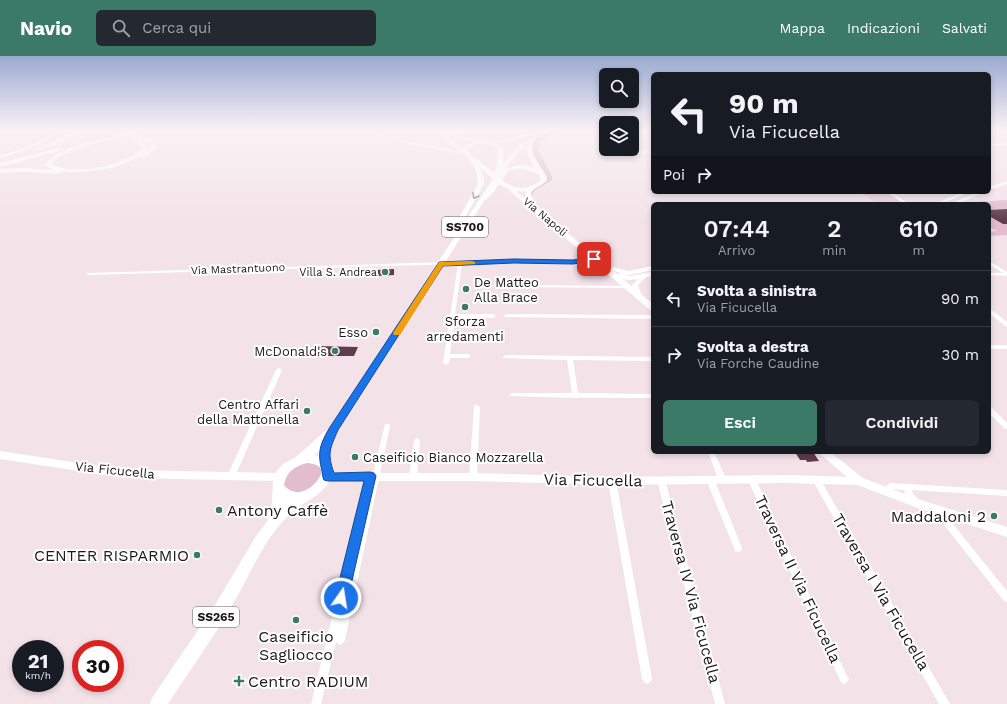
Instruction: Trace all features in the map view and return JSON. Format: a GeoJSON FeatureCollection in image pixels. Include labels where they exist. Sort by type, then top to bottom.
{"type":"FeatureCollection","features":[{"type":"Feature","properties":{"kind":"highway"},"geometry":{"type":"LineString","coordinates":[[49,160],[48,165],[53,169],[82,170],[121,163],[128,160]]}},
{"type":"Feature","properties":{"kind":"highway"},"geometry":{"type":"LineString","coordinates":[[0,171],[73,172],[114,167],[137,160]]}},
{"type":"Feature","properties":{"kind":"main road"},"geometry":{"type":"LineString","coordinates":[[328,477],[324,452],[334,430],[444,260],[446,247],[481,184],[481,177],[472,160]]}},
{"type":"Feature","properties":{"kind":"main road","name":"Via Napoli"},"geometry":{"type":"LineString","coordinates":[[475,160],[651,306]]}},
{"type":"Feature","properties":{"kind":"main road","name":"Via Napoli"},"geometry":{"type":"LineString","coordinates":[[476,160],[506,182],[511,189]]}},
{"type":"Feature","properties":{"kind":"main road"},"geometry":{"type":"LineString","coordinates":[[501,160],[501,173]]}},
{"type":"Feature","properties":{"kind":"main road"},"geometry":{"type":"LineString","coordinates":[[501,173],[509,160]]}},
{"type":"Feature","properties":{"kind":"main road"},"geometry":{"type":"LineString","coordinates":[[532,206],[528,194],[531,189],[544,180],[533,160]]}},
{"type":"Feature","properties":{"kind":"main road"},"geometry":{"type":"LineString","coordinates":[[501,173],[518,167],[530,168],[542,174]]}},
{"type":"Feature","properties":{"kind":"main road","name":"SS700"},"geometry":{"type":"LineString","coordinates":[[444,260],[482,200],[493,191],[495,181],[501,173]]}},
{"type":"Feature","properties":{"kind":"main road"},"geometry":{"type":"LineString","coordinates":[[506,182],[522,186]]}},
{"type":"Feature","properties":{"kind":"main road"},"geometry":{"type":"LineString","coordinates":[[511,189],[538,184]]}},
{"type":"Feature","properties":{"kind":"main road"},"geometry":{"type":"LineString","coordinates":[[511,189],[531,189]]}},
{"type":"Feature","properties":{"kind":"main road"},"geometry":{"type":"LineString","coordinates":[[305,496],[290,496],[281,490],[279,481],[287,466],[300,460],[334,430]]}},
{"type":"Feature","properties":{"kind":"main road"},"geometry":{"type":"LineString","coordinates":[[825,454],[858,481],[919,504],[1007,532]]}},
{"type":"Feature","properties":{"kind":"main road"},"geometry":{"type":"LineString","coordinates":[[300,460],[314,459],[325,464]]}},
{"type":"Feature","properties":{"kind":"main road","name":"SS265"},"geometry":{"type":"LineString","coordinates":[[158,704],[229,597],[270,528],[283,510],[296,500],[317,490],[328,477]]}},
{"type":"Feature","properties":{"kind":"main road","name":"SS265"},"geometry":{"type":"LineString","coordinates":[[270,528],[278,510],[279,481]]}},
{"type":"Feature","properties":{"kind":"street"},"geometry":{"type":"LineString","coordinates":[[991,182],[1001,178]]}},
{"type":"Feature","properties":{"kind":"street"},"geometry":{"type":"LineString","coordinates":[[991,188],[1007,182]]}},
{"type":"Feature","properties":{"kind":"street"},"geometry":{"type":"LineString","coordinates":[[892,194],[904,202]]}},
{"type":"Feature","properties":{"kind":"street"},"geometry":{"type":"LineString","coordinates":[[943,202],[962,194]]}},
{"type":"Feature","properties":{"kind":"street"},"geometry":{"type":"LineString","coordinates":[[958,202],[977,194]]}},
{"type":"Feature","properties":{"kind":"street","name":"Via Mastrantuono"},"geometry":{"type":"LineString","coordinates":[[88,274],[444,260],[460,263],[514,261],[573,262],[594,259]]}},
{"type":"Feature","properties":{"kind":"street"},"geometry":{"type":"LineString","coordinates":[[460,263],[447,359],[468,356]]}},
{"type":"Feature","properties":{"kind":"street"},"geometry":{"type":"LineString","coordinates":[[991,263],[1007,275]]}},
{"type":"Feature","properties":{"kind":"street"},"geometry":{"type":"LineString","coordinates":[[604,267],[618,271],[651,268]]}},
{"type":"Feature","properties":{"kind":"street"},"geometry":{"type":"LineString","coordinates":[[616,277],[637,270]]}},
{"type":"Feature","properties":{"kind":"street"},"geometry":{"type":"LineString","coordinates":[[616,277],[630,278],[651,274]]}},
{"type":"Feature","properties":{"kind":"street"},"geometry":{"type":"LineString","coordinates":[[991,274],[1007,275]]}},
{"type":"Feature","properties":{"kind":"street"},"geometry":{"type":"LineString","coordinates":[[639,296],[636,285],[644,276]]}},
{"type":"Feature","properties":{"kind":"street"},"geometry":{"type":"LineString","coordinates":[[506,286],[628,287]]}},
{"type":"Feature","properties":{"kind":"street"},"geometry":{"type":"LineString","coordinates":[[991,312],[1007,325]]}},
{"type":"Feature","properties":{"kind":"street"},"geometry":{"type":"LineString","coordinates":[[453,316],[494,316]]}},
{"type":"Feature","properties":{"kind":"street"},"geometry":{"type":"LineString","coordinates":[[507,316],[651,317]]}},
{"type":"Feature","properties":{"kind":"street"},"geometry":{"type":"LineString","coordinates":[[991,347],[1007,347]]}},
{"type":"Feature","properties":{"kind":"street"},"geometry":{"type":"LineString","coordinates":[[506,357],[651,359]]}},
{"type":"Feature","properties":{"kind":"street"},"geometry":{"type":"LineString","coordinates":[[570,358],[576,396]]}},
{"type":"Feature","properties":{"kind":"street"},"geometry":{"type":"LineString","coordinates":[[231,476],[279,370]]}},
{"type":"Feature","properties":{"kind":"street"},"geometry":{"type":"LineString","coordinates":[[512,395],[651,396]]}},
{"type":"Feature","properties":{"kind":"street"},"geometry":{"type":"LineString","coordinates":[[473,477],[477,407]]}},
{"type":"Feature","properties":{"kind":"street"},"geometry":{"type":"LineString","coordinates":[[991,411],[1007,427]]}},
{"type":"Feature","properties":{"kind":"street"},"geometry":{"type":"LineString","coordinates":[[316,704],[387,426]]}},
{"type":"Feature","properties":{"kind":"street"},"geometry":{"type":"LineString","coordinates":[[412,477],[418,441]]}},
{"type":"Feature","properties":{"kind":"street"},"geometry":{"type":"LineString","coordinates":[[712,454],[722,479]]}},
{"type":"Feature","properties":{"kind":"street","name":"Via Ficucella"},"geometry":{"type":"LineString","coordinates":[[0,455],[125,474],[231,476],[279,481]]}},
{"type":"Feature","properties":{"kind":"street"},"geometry":{"type":"LineString","coordinates":[[340,640],[374,476]]}},
{"type":"Feature","properties":{"kind":"street","name":"Via Ficucella"},"geometry":{"type":"LineString","coordinates":[[328,477],[473,477],[612,481],[710,479],[858,481]]}},
{"type":"Feature","properties":{"kind":"street"},"geometry":{"type":"LineString","coordinates":[[710,479],[738,548]]}},
{"type":"Feature","properties":{"kind":"street","name":"Traversa IV Via Ficucella"},"geometry":{"type":"LineString","coordinates":[[661,480],[720,704]]}},
{"type":"Feature","properties":{"kind":"street","name":"Traversa II Via Ficucella"},"geometry":{"type":"LineString","coordinates":[[752,480],[844,679]]}},
{"type":"Feature","properties":{"kind":"street","name":"Traversa I Via Ficucella"},"geometry":{"type":"LineString","coordinates":[[818,480],[945,704]]}},
{"type":"Feature","properties":{"kind":"street"},"geometry":{"type":"LineString","coordinates":[[612,481],[647,679]]}},
{"type":"Feature","properties":{"kind":"street"},"geometry":{"type":"LineString","coordinates":[[887,492],[891,486],[1007,493]]}},
{"type":"Feature","properties":{"kind":"street"},"geometry":{"type":"LineString","coordinates":[[910,487],[908,491],[911,497],[919,504]]}},
{"type":"Feature","properties":{"kind":"street"},"geometry":{"type":"LineString","coordinates":[[938,510],[1007,598]]}},
{"type":"Feature","properties":{"kind":"shaded area"},"geometry":{"type":"Polygon","coordinates":[[[544,160],[552,176],[552,180],[534,191],[532,196],[530,196],[533,190],[547,180],[547,176],[537,161],[544,160]]]}},
{"type":"Feature","properties":{"kind":"shaded area"},"geometry":{"type":"Polygon","coordinates":[[[863,194],[890,194],[902,202],[875,202],[863,194]]]}},
{"type":"Feature","properties":{"kind":"shaded area"},"geometry":{"type":"Polygon","coordinates":[[[1007,200],[1007,235],[991,236],[991,232],[997,231],[991,228],[991,202],[975,202],[1007,200]]]}},
{"type":"Feature","properties":{"kind":"shaded area"},"geometry":{"type":"Polygon","coordinates":[[[303,462],[316,464],[321,468],[322,475],[311,488],[304,492],[289,490],[283,485],[284,475],[303,462]]]}},
{"type":"Feature","properties":{"kind":"building"},"geometry":{"type":"Polygon","coordinates":[[[1007,209],[1007,224],[1003,224],[991,217],[991,210],[1007,209]]]}},
{"type":"Feature","properties":{"kind":"building","name":"Villa S. Andrea"},"geometry":{"type":"Polygon","coordinates":[[[394,269],[394,275],[377,276],[377,270],[394,269]]]}},
{"type":"Feature","properties":{"kind":"building","name":"McDonald's"},"geometry":{"type":"Polygon","coordinates":[[[317,346],[358,347],[354,356],[312,356],[317,346]]]}},
{"type":"Feature","properties":{"kind":"building"},"geometry":{"type":"Polygon","coordinates":[[[796,454],[814,454],[819,461],[807,462],[806,460],[800,460],[796,454]]]}},
{"type":"Feature","properties":{"kind":"slow traffic"},"geometry":{"type":"LineString","coordinates":[[397,333],[441,264],[472,263]]}},
{"type":"Feature","properties":{"kind":"place","name":"Villa S. Andrea"},"geometry":{"type":"Point","coordinates":[385,272]}},
{"type":"Feature","properties":{"kind":"place","name":"De Matteo Alla Brace"},"geometry":{"type":"Point","coordinates":[466,289]}},
{"type":"Feature","properties":{"kind":"place","name":"Sforza arredamenti"},"geometry":{"type":"Point","coordinates":[465,307]}},
{"type":"Feature","properties":{"kind":"place","name":"Esso"},"geometry":{"type":"Point","coordinates":[376,332]}},
{"type":"Feature","properties":{"kind":"place","name":"McDonald's"},"geometry":{"type":"Point","coordinates":[335,351]}},
{"type":"Feature","properties":{"kind":"place","name":"Centro Affari della Mattonella"},"geometry":{"type":"Point","coordinates":[307,411]}},
{"type":"Feature","properties":{"kind":"place","name":"Caseificio Bianco Mozzarella"},"geometry":{"type":"Point","coordinates":[355,457]}},
{"type":"Feature","properties":{"kind":"place","name":"Antony Caffè"},"geometry":{"type":"Point","coordinates":[219,510]}},
{"type":"Feature","properties":{"kind":"place","name":"Maddaloni 2"},"geometry":{"type":"Point","coordinates":[994,516]}},
{"type":"Feature","properties":{"kind":"place","name":"CENTER RISPARMIO"},"geometry":{"type":"Point","coordinates":[197,555]}},
{"type":"Feature","properties":{"kind":"place","name":"Caseificio Sagliocco"},"geometry":{"type":"Point","coordinates":[296,620]}},
{"type":"Feature","properties":{"kind":"place","name":"Centro RADIUM"},"geometry":{"type":"Point","coordinates":[239,681]}},
{"type":"Feature","properties":{"kind":"route"},"geometry":{"type":"LineString","coordinates":[[341,598],[370,476],[328,477],[324,460],[324,452],[334,430],[441,264],[514,261],[573,262],[594,259]]}}]}
